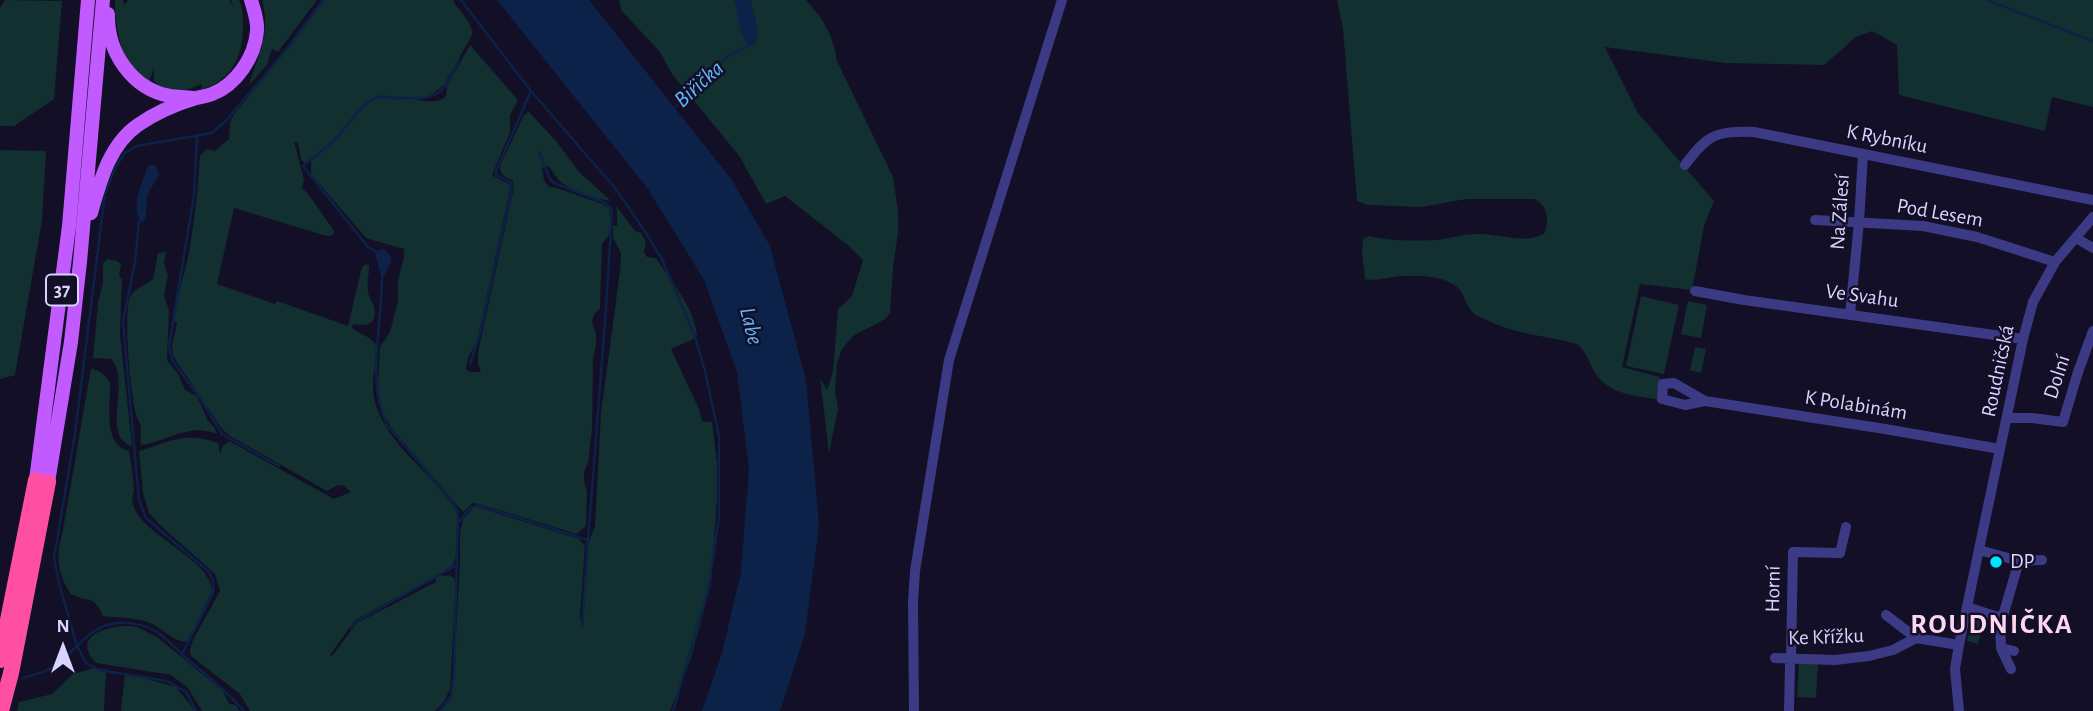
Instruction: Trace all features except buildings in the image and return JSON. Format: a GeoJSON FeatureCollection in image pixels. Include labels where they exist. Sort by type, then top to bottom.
{"type":"FeatureCollection","features":[{"type":"Feature","properties":{"kind":"highway","name":"37"},"geometry":{"type":"LineString","coordinates":[[0,660],[42,481]]}},
{"type":"Feature","properties":{"kind":"highway","name":"37"},"geometry":{"type":"LineString","coordinates":[[1,711],[10,673],[42,481]]}},
{"type":"Feature","properties":{"kind":"main road","name":"37"},"geometry":{"type":"LineString","coordinates":[[42,481],[69,226],[88,0]]}},
{"type":"Feature","properties":{"kind":"main road","name":"37"},"geometry":{"type":"LineString","coordinates":[[42,481],[69,351],[80,262],[103,0]]}},
{"type":"Feature","properties":{"kind":"main road"},"geometry":{"type":"LineString","coordinates":[[109,0],[108,25],[113,47],[132,76],[144,86],[168,96],[197,98]]}},
{"type":"Feature","properties":{"kind":"main road"},"geometry":{"type":"LineString","coordinates":[[80,262],[98,187],[119,144],[136,126],[167,108],[212,94],[233,80],[248,61],[257,33],[257,18],[251,0]]}},
{"type":"Feature","properties":{"kind":"street"},"geometry":{"type":"LineString","coordinates":[[914,711],[915,571],[948,360],[1062,0]]}},
{"type":"Feature","properties":{"kind":"street","name":"K Rybníku"},"geometry":{"type":"LineString","coordinates":[[1685,164],[1703,144],[1726,131],[1754,132],[2093,200]]}},
{"type":"Feature","properties":{"kind":"street","name":"Na Zálesí"},"geometry":{"type":"LineString","coordinates":[[1850,314],[1863,154]]}},
{"type":"Feature","properties":{"kind":"street","name":"Roudničská"},"geometry":{"type":"LineString","coordinates":[[1959,711],[1955,677],[1958,645],[2033,302],[2055,262],[2093,217]]}},
{"type":"Feature","properties":{"kind":"street","name":"Pod Lesem"},"geometry":{"type":"LineString","coordinates":[[1815,220],[1923,226],[1977,237],[2055,262]]}},
{"type":"Feature","properties":{"kind":"street"},"geometry":{"type":"LineString","coordinates":[[2076,238],[2093,248]]}},
{"type":"Feature","properties":{"kind":"street","name":"Ve Svahu"},"geometry":{"type":"LineString","coordinates":[[1695,291],[2023,339]]}},
{"type":"Feature","properties":{"kind":"street","name":"Dolní"},"geometry":{"type":"LineString","coordinates":[[2007,418],[2063,422],[2093,331]]}},
{"type":"Feature","properties":{"kind":"street","name":"K Polabinám"},"geometry":{"type":"LineString","coordinates":[[1705,401],[2000,449]]}},
{"type":"Feature","properties":{"kind":"street","name":"Horní"},"geometry":{"type":"LineString","coordinates":[[1789,711],[1793,552],[1840,553],[1846,527]]}},
{"type":"Feature","properties":{"kind":"street"},"geometry":{"type":"LineString","coordinates":[[1979,550],[2018,561],[2042,561]]}},
{"type":"Feature","properties":{"kind":"street"},"geometry":{"type":"LineString","coordinates":[[2011,669],[2001,648],[1999,633],[2018,561]]}},
{"type":"Feature","properties":{"kind":"street"},"geometry":{"type":"LineString","coordinates":[[1967,607],[2001,618]]}},
{"type":"Feature","properties":{"kind":"street","name":"Ke Křížku"},"geometry":{"type":"LineString","coordinates":[[1886,615],[1916,638],[1958,645]]}},
{"type":"Feature","properties":{"kind":"street","name":"Ke Křížku"},"geometry":{"type":"LineString","coordinates":[[1775,658],[1791,661],[1869,656],[1893,650],[1916,638]]}},
{"type":"Feature","properties":{"kind":"street"},"geometry":{"type":"LineString","coordinates":[[2001,648],[2014,651]]}},
{"type":"Feature","properties":{"kind":"green space"},"geometry":{"type":"Polygon","coordinates":[[[5,0],[62,1],[54,99],[14,126],[0,126],[0,8],[5,0]]]}},
{"type":"Feature","properties":{"kind":"green space"},"geometry":{"type":"Polygon","coordinates":[[[115,0],[123,0],[124,5],[128,0],[229,0],[234,8],[231,0],[239,0],[242,10],[242,41],[235,64],[220,81],[201,89],[201,84],[183,90],[164,88],[154,81],[154,68],[149,82],[132,67],[118,35],[115,0]]]}},
{"type":"Feature","properties":{"kind":"green space"},"geometry":{"type":"Polygon","coordinates":[[[262,0],[317,0],[278,52],[272,49],[267,65],[249,85],[264,34],[262,0]]]}},
{"type":"Feature","properties":{"kind":"green space"},"geometry":{"type":"Polygon","coordinates":[[[324,0],[453,0],[468,21],[472,35],[444,85],[431,95],[416,100],[436,101],[446,96],[447,86],[470,45],[518,100],[510,115],[510,132],[492,175],[510,185],[510,189],[477,341],[468,358],[466,369],[470,372],[481,372],[478,352],[514,187],[513,181],[502,174],[500,166],[524,115],[529,112],[556,141],[579,172],[611,201],[573,190],[560,181],[548,166],[542,168],[544,180],[549,187],[603,204],[610,209],[610,234],[602,244],[600,309],[593,320],[596,338],[592,429],[588,463],[584,472],[587,492],[586,526],[577,534],[479,504],[473,503],[463,512],[392,429],[381,410],[378,386],[380,347],[390,332],[395,313],[404,249],[366,238],[311,174],[311,161],[315,156],[304,163],[298,143],[294,142],[304,179],[302,188],[334,234],[323,235],[234,208],[217,284],[275,304],[277,301],[348,326],[362,267],[366,264],[369,266],[368,289],[374,307],[374,318],[370,323],[353,324],[352,327],[371,339],[376,346],[373,390],[376,405],[396,441],[444,494],[458,517],[455,560],[453,565],[440,574],[454,578],[456,586],[450,689],[444,702],[435,711],[250,711],[240,694],[191,656],[193,640],[220,591],[215,574],[149,513],[143,493],[139,451],[186,438],[218,443],[220,453],[229,441],[334,499],[351,492],[343,485],[327,491],[230,436],[222,429],[173,356],[172,345],[177,323],[174,321],[175,313],[188,258],[200,156],[206,149],[215,151],[229,139],[230,122],[235,113],[324,0]],[[435,577],[355,620],[330,655],[332,656],[357,623],[436,582],[435,577]]]}},
{"type":"Feature","properties":{"kind":"green space"},"geometry":{"type":"Polygon","coordinates":[[[619,0],[734,0],[738,14],[757,26],[750,0],[806,0],[823,21],[830,35],[837,61],[893,177],[898,232],[890,313],[885,319],[853,336],[842,349],[837,363],[835,391],[838,409],[829,453],[820,378],[827,390],[833,372],[838,309],[852,296],[863,260],[785,196],[766,204],[740,157],[672,74],[660,52],[621,10],[619,0]]]}},
{"type":"Feature","properties":{"kind":"green space"},"geometry":{"type":"Polygon","coordinates":[[[1337,0],[2093,0],[2093,107],[2052,97],[2045,131],[1899,95],[1897,45],[1872,31],[1856,37],[1824,65],[1726,63],[1605,47],[1638,113],[1714,201],[1704,226],[1692,290],[1640,284],[1622,367],[1660,377],[1662,400],[1627,394],[1611,388],[1598,377],[1577,344],[1518,331],[1477,316],[1459,289],[1444,280],[1419,276],[1365,279],[1363,239],[1369,236],[1435,240],[1487,234],[1528,238],[1544,234],[1547,219],[1545,209],[1534,199],[1466,199],[1421,207],[1368,205],[1357,201],[1343,29],[1337,0]]]}},
{"type":"Feature","properties":{"kind":"green space"},"geometry":{"type":"Polygon","coordinates":[[[0,150],[46,151],[42,220],[15,375],[0,379],[0,150]]]}},
{"type":"Feature","properties":{"kind":"green space"},"geometry":{"type":"Polygon","coordinates":[[[616,206],[635,231],[641,233],[646,242],[644,252],[647,257],[656,258],[691,315],[697,335],[671,349],[702,421],[712,422],[717,463],[717,499],[711,584],[690,661],[670,711],[439,711],[448,702],[453,689],[460,531],[463,520],[474,506],[579,539],[585,546],[580,617],[582,623],[588,544],[595,526],[601,413],[620,271],[621,253],[613,238],[613,225],[617,226],[616,206]]]}},
{"type":"Feature","properties":{"kind":"green space"},"geometry":{"type":"Polygon","coordinates":[[[166,252],[164,263],[168,275],[164,295],[169,311],[167,360],[178,374],[185,390],[197,396],[217,434],[188,431],[141,445],[141,426],[136,415],[130,372],[128,303],[133,292],[153,279],[158,253],[166,252]]]}},
{"type":"Feature","properties":{"kind":"green space"},"geometry":{"type":"Polygon","coordinates":[[[107,259],[121,264],[120,334],[132,446],[123,440],[118,431],[117,368],[111,359],[93,358],[103,264],[107,259]]]}},
{"type":"Feature","properties":{"kind":"green space"},"geometry":{"type":"Polygon","coordinates":[[[1641,296],[1679,305],[1664,374],[1626,366],[1641,296]]]}},
{"type":"Feature","properties":{"kind":"green space"},"geometry":{"type":"Polygon","coordinates":[[[1688,301],[1707,305],[1701,338],[1681,334],[1688,301]]]}},
{"type":"Feature","properties":{"kind":"green space"},"geometry":{"type":"Polygon","coordinates":[[[1695,347],[1706,349],[1701,373],[1690,370],[1695,347]]]}},
{"type":"Feature","properties":{"kind":"green space"},"geometry":{"type":"Polygon","coordinates":[[[91,368],[102,373],[110,382],[111,432],[120,447],[129,451],[134,489],[132,503],[139,516],[190,558],[209,580],[212,591],[186,642],[144,621],[103,616],[93,602],[71,594],[62,578],[59,547],[91,368]]]}},
{"type":"Feature","properties":{"kind":"green space"},"geometry":{"type":"Polygon","coordinates":[[[1973,618],[1984,622],[1978,644],[1967,641],[1973,618]]]}},
{"type":"Feature","properties":{"kind":"green space"},"geometry":{"type":"Polygon","coordinates":[[[129,626],[157,637],[223,691],[229,704],[235,705],[240,711],[202,711],[188,688],[171,675],[96,663],[89,654],[89,639],[94,634],[111,628],[129,626]]]}},
{"type":"Feature","properties":{"kind":"green space"},"geometry":{"type":"Polygon","coordinates":[[[1799,662],[1818,663],[1816,698],[1797,697],[1799,662]]]}},
{"type":"Feature","properties":{"kind":"green space"},"geometry":{"type":"Polygon","coordinates":[[[94,668],[106,669],[104,711],[17,711],[19,702],[52,694],[73,674],[94,668]]]}},
{"type":"Feature","properties":{"kind":"green space"},"geometry":{"type":"Polygon","coordinates":[[[125,673],[176,687],[195,711],[121,711],[125,673]]]}},
{"type":"Feature","properties":{"kind":"water","name":"Labe"},"geometry":{"type":"Polygon","coordinates":[[[497,0],[589,0],[732,180],[770,246],[806,380],[819,524],[805,634],[780,711],[702,711],[722,653],[741,572],[749,468],[737,372],[704,280],[648,189],[497,0]]]}},
{"type":"Feature","properties":{"kind":"water"},"geometry":{"type":"Polygon","coordinates":[[[734,0],[750,0],[757,26],[756,43],[752,46],[741,32],[734,0]]]}},
{"type":"Feature","properties":{"kind":"water"},"geometry":{"type":"Polygon","coordinates":[[[148,165],[156,165],[159,175],[147,195],[146,217],[142,223],[138,217],[137,203],[148,165]]]}},
{"type":"Feature","properties":{"kind":"water"},"geometry":{"type":"Polygon","coordinates":[[[381,249],[391,257],[382,280],[375,253],[381,249]]]}},
{"type":"Feature","properties":{"kind":"waterway"},"geometry":{"type":"LineString","coordinates":[[196,711],[186,692],[167,681],[99,670],[86,663],[77,646],[54,558],[75,433],[105,193],[116,166],[125,153],[137,146],[212,133],[226,121],[289,46],[323,0]]}},
{"type":"Feature","properties":{"kind":"waterway"},"geometry":{"type":"LineString","coordinates":[[461,0],[531,91],[615,188],[662,259],[695,337],[719,436],[719,517],[709,586],[673,711]]}},
{"type":"Feature","properties":{"kind":"waterway","name":"Biřička"},"geometry":{"type":"LineString","coordinates":[[1987,0],[2093,41]]}},
{"type":"Feature","properties":{"kind":"waterway","name":"Biřička"},"geometry":{"type":"LineString","coordinates":[[674,108],[727,57],[751,44]]}},
{"type":"Feature","properties":{"kind":"waterway"},"geometry":{"type":"LineString","coordinates":[[379,253],[368,247],[303,166],[332,142],[372,100],[383,96],[422,98],[438,93],[449,81],[459,59]]}},
{"type":"Feature","properties":{"kind":"waterway"},"geometry":{"type":"LineString","coordinates":[[470,364],[480,333],[512,188],[511,183],[496,175],[496,171],[531,91]]}},
{"type":"Feature","properties":{"kind":"waterway"},"geometry":{"type":"LineString","coordinates":[[197,137],[194,195],[169,346],[172,360],[222,434],[279,466]]}},
{"type":"Feature","properties":{"kind":"waterway"},"geometry":{"type":"LineString","coordinates":[[460,521],[469,509],[477,505],[588,540],[612,211],[606,203],[554,183],[539,152]]}},
{"type":"Feature","properties":{"kind":"waterway"},"geometry":{"type":"LineString","coordinates":[[139,221],[135,262],[123,322],[139,500],[146,518],[209,572],[213,581],[213,593],[182,654]]}},
{"type":"Feature","properties":{"kind":"waterway"},"geometry":{"type":"LineString","coordinates":[[382,277],[376,371],[381,408],[387,425],[454,504],[458,513],[454,675],[451,696],[440,711]]}},
{"type":"Feature","properties":{"kind":"waterway"},"geometry":{"type":"LineString","coordinates":[[582,628],[588,540]]}},
{"type":"Feature","properties":{"kind":"waterway"},"geometry":{"type":"LineString","coordinates":[[351,628],[357,621],[455,566]]}},
{"type":"Feature","properties":{"kind":"waterway"},"geometry":{"type":"LineString","coordinates":[[22,678],[53,667],[100,628],[116,623],[133,623],[155,631],[164,638],[244,711]]}},
{"type":"Feature","properties":{"kind":"place","name":"DP"},"geometry":{"type":"Point","coordinates":[1996,562]}},
{"type":"Feature","properties":{"kind":"district","name":"ROUDNIČKA"},"geometry":{"type":"Point","coordinates":[1992,625]}}]}
